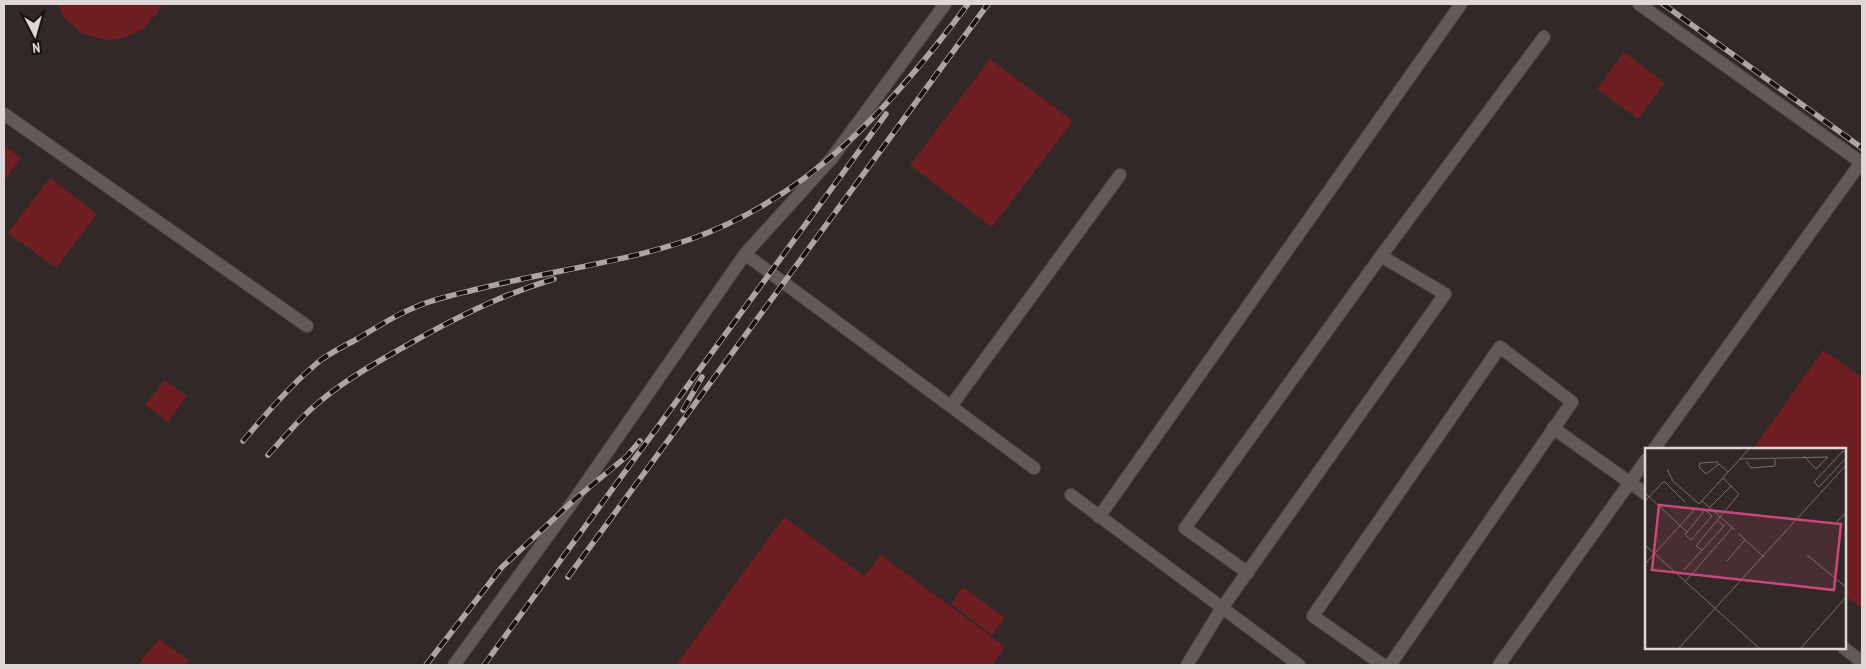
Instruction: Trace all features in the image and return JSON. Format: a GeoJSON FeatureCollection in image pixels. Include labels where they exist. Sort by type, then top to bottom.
{"type":"FeatureCollection","features":[{"type":"Feature","properties":{"kind":"lane"},"geometry":{"type":"LineString","coordinates":[[454,665],[574,500],[745,254],[832,158],[944,4]]}},
{"type":"Feature","properties":{"kind":"lane"},"geometry":{"type":"LineString","coordinates":[[1099,517],[1461,4]]}},
{"type":"Feature","properties":{"kind":"lane"},"geometry":{"type":"LineString","coordinates":[[1639,4],[1862,162],[1655,448]]}},
{"type":"Feature","properties":{"kind":"lane"},"geometry":{"type":"LineString","coordinates":[[1248,573],[1185,528],[1381,256],[1544,37]]}},
{"type":"Feature","properties":{"kind":"lane"},"geometry":{"type":"LineString","coordinates":[[4,114],[307,326]]}},
{"type":"Feature","properties":{"kind":"lane"},"geometry":{"type":"LineString","coordinates":[[951,406],[1120,175]]}},
{"type":"Feature","properties":{"kind":"lane"},"geometry":{"type":"LineString","coordinates":[[745,254],[1034,468]]}},
{"type":"Feature","properties":{"kind":"lane"},"geometry":{"type":"LineString","coordinates":[[1187,665],[1222,608],[1445,294],[1381,256]]}},
{"type":"Feature","properties":{"kind":"lane"},"geometry":{"type":"LineString","coordinates":[[1383,665],[1313,616],[1500,347],[1572,402],[1390,665]]}},
{"type":"Feature","properties":{"kind":"lane"},"geometry":{"type":"LineString","coordinates":[[1553,428],[1645,493]]}},
{"type":"Feature","properties":{"kind":"lane"},"geometry":{"type":"LineString","coordinates":[[1499,665],[1645,461]]}},
{"type":"Feature","properties":{"kind":"lane"},"geometry":{"type":"LineString","coordinates":[[1071,496],[1299,665]]}},
{"type":"Feature","properties":{"kind":"lane"},"geometry":{"type":"LineString","coordinates":[[1845,649],[1862,662]]}},
{"type":"Feature","properties":{"kind":"building"},"geometry":{"type":"Polygon","coordinates":[[[57,4],[162,4],[158,12],[143,29],[123,38],[112,40],[101,39],[82,33],[65,19],[57,4]]]}},
{"type":"Feature","properties":{"kind":"building"},"geometry":{"type":"Polygon","coordinates":[[[1624,52],[1665,83],[1638,119],[1597,89],[1624,52]]]}},
{"type":"Feature","properties":{"kind":"building"},"geometry":{"type":"Polygon","coordinates":[[[990,59],[1073,121],[992,227],[910,165],[990,59]]]}},
{"type":"Feature","properties":{"kind":"building"},"geometry":{"type":"Polygon","coordinates":[[[4,146],[21,158],[4,181],[4,146]]]}},
{"type":"Feature","properties":{"kind":"building"},"geometry":{"type":"Polygon","coordinates":[[[50,178],[97,214],[56,268],[8,233],[50,178]]]}},
{"type":"Feature","properties":{"kind":"building"},"geometry":{"type":"Polygon","coordinates":[[[1823,350],[1862,377],[1862,608],[1846,597],[1846,448],[1754,448],[1823,350]]]}},
{"type":"Feature","properties":{"kind":"building"},"geometry":{"type":"Polygon","coordinates":[[[165,380],[187,396],[168,422],[145,405],[165,380]]]}},
{"type":"Feature","properties":{"kind":"building"},"geometry":{"type":"Polygon","coordinates":[[[784,517],[864,576],[881,555],[1005,647],[992,665],[676,665],[784,517]]]}},
{"type":"Feature","properties":{"kind":"building"},"geometry":{"type":"Polygon","coordinates":[[[963,587],[1005,618],[992,635],[951,604],[963,587]]]}},
{"type":"Feature","properties":{"kind":"building"},"geometry":{"type":"Polygon","coordinates":[[[159,639],[189,661],[185,665],[138,665],[159,639]]]}},
{"type":"Feature","properties":{"kind":"railway"},"geometry":{"type":"LineString","coordinates":[[243,441],[287,391],[320,360],[410,309],[455,294],[612,261],[665,247],[691,239],[735,221],[775,198],[813,172],[848,143],[880,111],[940,41],[968,4]]}},
{"type":"Feature","properties":{"kind":"railway"},"geometry":{"type":"LineString","coordinates":[[568,577],[988,4]]}},
{"type":"Feature","properties":{"kind":"railway"},"geometry":{"type":"LineString","coordinates":[[1663,4],[1862,148]]}},
{"type":"Feature","properties":{"kind":"railway"},"geometry":{"type":"LineString","coordinates":[[484,665],[886,114]]}},
{"type":"Feature","properties":{"kind":"railway"},"geometry":{"type":"LineString","coordinates":[[268,455],[310,410],[331,392],[366,369],[457,318],[514,293],[554,279]]}},
{"type":"Feature","properties":{"kind":"railway"},"geometry":{"type":"LineString","coordinates":[[683,410],[702,377]]}},
{"type":"Feature","properties":{"kind":"railway"},"geometry":{"type":"LineString","coordinates":[[426,665],[502,567],[574,500],[627,456],[640,441]]}}]}
